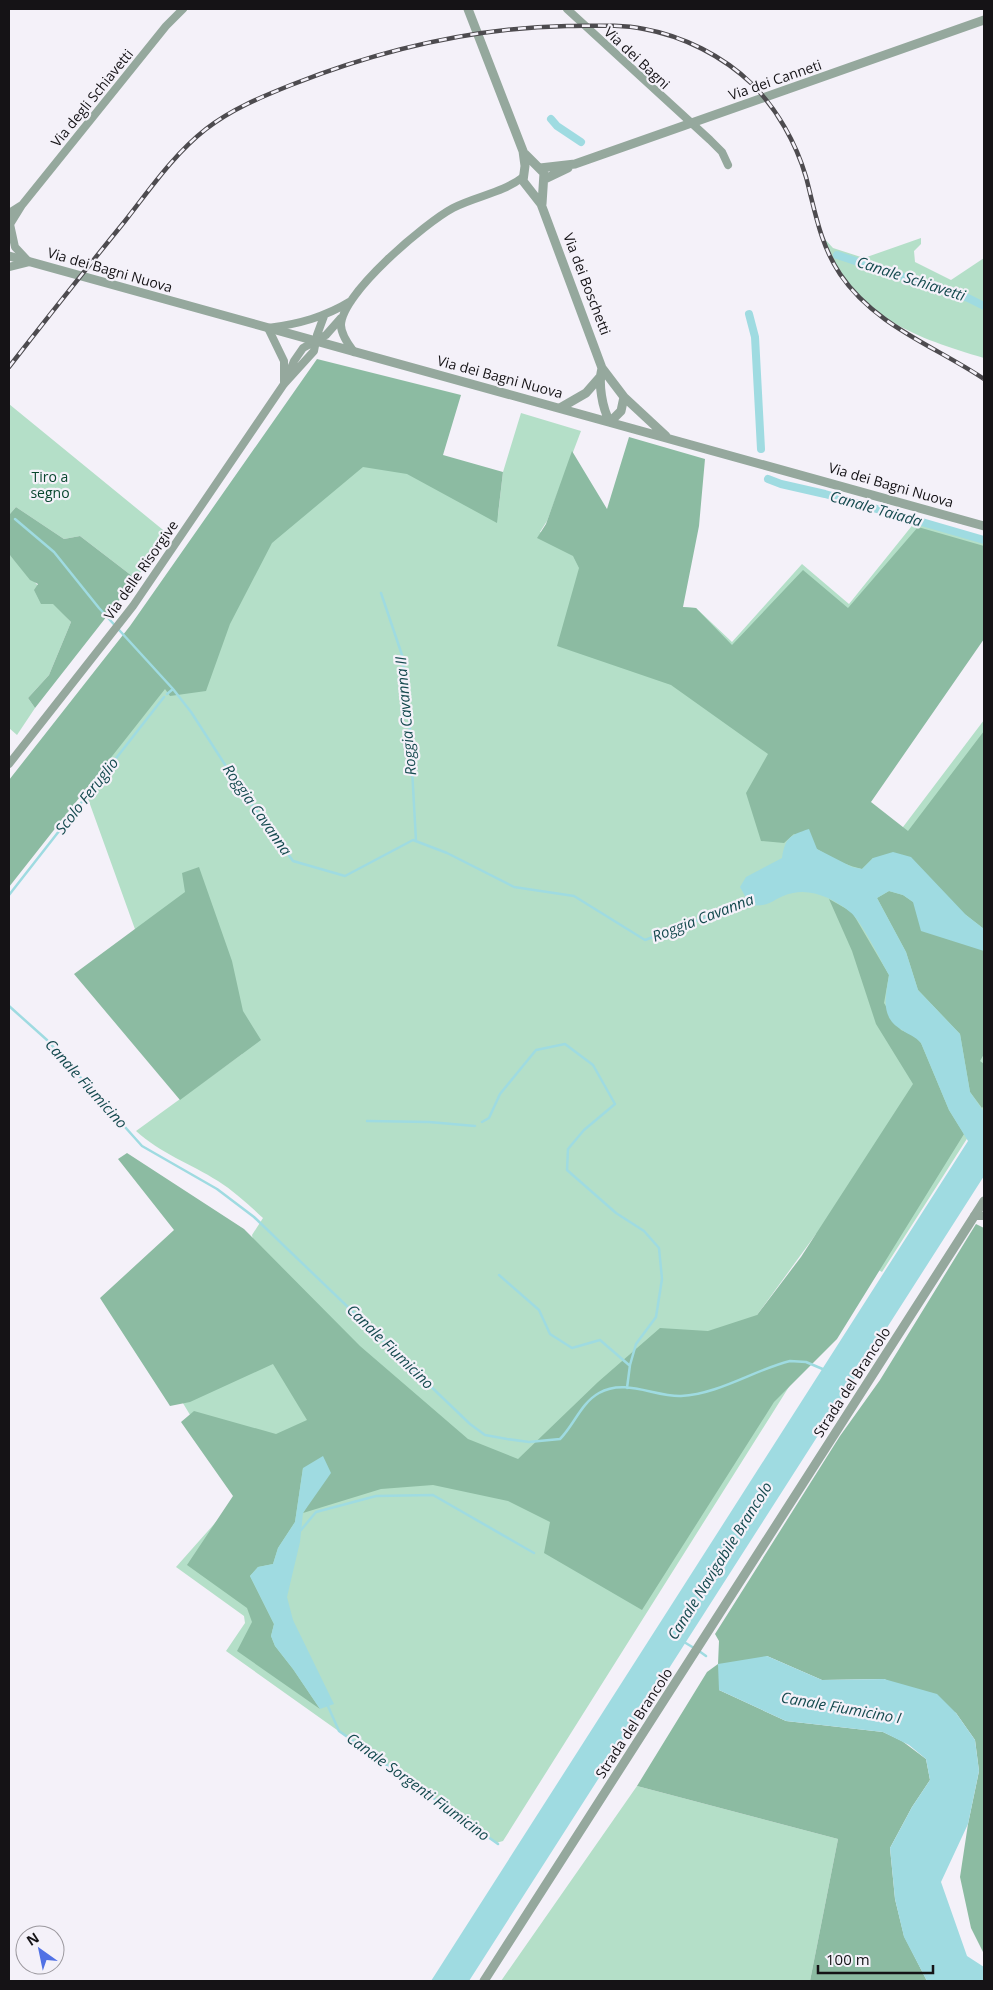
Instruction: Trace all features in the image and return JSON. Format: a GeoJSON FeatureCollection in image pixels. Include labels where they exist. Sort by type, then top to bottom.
{"type":"FeatureCollection","features":[{"type":"Feature","properties":{"kind":"street","name":"Via degli Schiavetti"},"geometry":{"type":"LineString","coordinates":[[29,262],[15,247],[10,225],[22,205],[166,26],[183,9]]}},
{"type":"Feature","properties":{"kind":"street","name":"Via dei Boschetti"},"geometry":{"type":"LineString","coordinates":[[468,9],[523,151],[524,174],[529,188],[544,211],[601,373],[606,414],[610,422]]}},
{"type":"Feature","properties":{"kind":"street","name":"Via dei Bagni"},"geometry":{"type":"LineString","coordinates":[[567,9],[722,152],[728,165]]}},
{"type":"Feature","properties":{"kind":"street","name":"Via dei Canneti"},"geometry":{"type":"LineString","coordinates":[[543,182],[575,164],[984,20]]}},
{"type":"Feature","properties":{"kind":"street","name":"Via dei Boschetti"},"geometry":{"type":"LineString","coordinates":[[523,151],[544,173],[544,211]]}},
{"type":"Feature","properties":{"kind":"street","name":"Via dei Canneti"},"geometry":{"type":"LineString","coordinates":[[538,168],[575,164]]}},
{"type":"Feature","properties":{"kind":"street"},"geometry":{"type":"LineString","coordinates":[[315,342],[326,335],[343,316],[352,300],[394,254],[437,218],[478,197],[505,188],[530,168],[538,168]]}},
{"type":"Feature","properties":{"kind":"street"},"geometry":{"type":"LineString","coordinates":[[505,188],[529,188],[543,182]]}},
{"type":"Feature","properties":{"kind":"street","name":"Via degli Schiavetti"},"geometry":{"type":"LineString","coordinates":[[9,214],[22,205]]}},
{"type":"Feature","properties":{"kind":"street","name":"Via dei Bagni Nuova"},"geometry":{"type":"LineString","coordinates":[[9,256],[984,526]]}},
{"type":"Feature","properties":{"kind":"street"},"geometry":{"type":"LineString","coordinates":[[9,267],[29,262]]}},
{"type":"Feature","properties":{"kind":"street"},"geometry":{"type":"LineString","coordinates":[[284,384],[284,361],[268,328],[290,326],[324,316],[352,300]]}},
{"type":"Feature","properties":{"kind":"street"},"geometry":{"type":"LineString","coordinates":[[315,342],[324,316]]}},
{"type":"Feature","properties":{"kind":"street"},"geometry":{"type":"LineString","coordinates":[[343,316],[341,327],[354,352]]}},
{"type":"Feature","properties":{"kind":"street","name":"Via delle Risorgive"},"geometry":{"type":"LineString","coordinates":[[9,764],[133,606],[284,384],[294,361],[303,348],[315,342]]}},
{"type":"Feature","properties":{"kind":"street","name":"Via dei Boschetti"},"geometry":{"type":"LineString","coordinates":[[601,373],[668,438]]}},
{"type":"Feature","properties":{"kind":"street"},"geometry":{"type":"LineString","coordinates":[[560,408],[586,393],[601,373]]}},
{"type":"Feature","properties":{"kind":"street"},"geometry":{"type":"LineString","coordinates":[[610,422],[621,411],[624,397]]}},
{"type":"Feature","properties":{"kind":"street","name":"Strada del Brancolo"},"geometry":{"type":"LineString","coordinates":[[484,1981],[974,1216],[983,1206]]}},
{"type":"Feature","properties":{"kind":"street"},"geometry":{"type":"LineString","coordinates":[[974,1216],[984,1216]]}},
{"type":"Feature","properties":{"kind":"green space"},"geometry":{"type":"Polygon","coordinates":[[[821,235],[833,248],[864,258],[921,238],[921,244],[914,251],[915,262],[951,280],[984,258],[984,358],[931,340],[885,318],[848,284],[833,262],[821,235]]]}},
{"type":"Feature","properties":{"kind":"green space"},"geometry":{"type":"Polygon","coordinates":[[[317,359],[461,395],[443,455],[503,472],[497,523],[407,474],[363,467],[272,543],[230,624],[206,691],[170,696],[165,689],[9,887],[9,780],[130,626],[317,359]]]}},
{"type":"Feature","properties":{"kind":"green space","name":"Tiro a segno"},"geometry":{"type":"Polygon","coordinates":[[[9,404],[168,534],[136,579],[80,536],[64,539],[16,507],[9,515],[9,404]]]}},
{"type":"Feature","properties":{"kind":"green space"},"geometry":{"type":"Polygon","coordinates":[[[521,413],[581,431],[547,521],[540,532],[683,607],[696,608],[732,642],[802,564],[849,604],[915,522],[984,541],[984,616],[858,799],[898,837],[903,827],[984,720],[984,1112],[882,1272],[816,1234],[757,1315],[792,1382],[503,1841],[496,1843],[226,1651],[245,1623],[244,1616],[176,1567],[239,1496],[172,1385],[273,1340],[252,1235],[263,1218],[224,1185],[165,1152],[136,1131],[242,1054],[136,932],[87,796],[97,783],[92,779],[325,431],[498,515],[503,472],[521,413]]]}},
{"type":"Feature","properties":{"kind":"green space"},"geometry":{"type":"Polygon","coordinates":[[[629,437],[705,459],[699,526],[683,607],[696,608],[732,645],[803,570],[848,608],[918,527],[984,546],[984,639],[871,802],[908,831],[984,731],[984,929],[966,915],[873,858],[862,869],[835,859],[794,834],[784,843],[761,841],[746,793],[768,754],[671,685],[557,646],[579,568],[573,556],[537,538],[546,524],[572,451],[607,509],[629,437]]]}},
{"type":"Feature","properties":{"kind":"green space"},"geometry":{"type":"Polygon","coordinates":[[[16,507],[64,539],[80,536],[136,579],[35,708],[28,698],[49,675],[71,622],[53,604],[41,604],[34,590],[38,584],[30,580],[9,554],[9,515],[16,507]]]}},
{"type":"Feature","properties":{"kind":"green space"},"geometry":{"type":"Polygon","coordinates":[[[9,554],[71,622],[49,675],[28,698],[35,708],[17,735],[9,728],[9,554]]]}},
{"type":"Feature","properties":{"kind":"green space"},"geometry":{"type":"Polygon","coordinates":[[[199,867],[232,961],[243,1011],[261,1040],[180,1100],[74,974],[185,892],[182,873],[199,867]]]}},
{"type":"Feature","properties":{"kind":"green space"},"geometry":{"type":"Polygon","coordinates":[[[889,891],[903,895],[984,951],[984,1054],[980,1061],[984,1064],[984,1105],[982,1108],[970,1092],[960,1034],[918,990],[906,952],[877,898],[889,891]]]}},
{"type":"Feature","properties":{"kind":"green space"},"geometry":{"type":"Polygon","coordinates":[[[829,899],[852,912],[889,975],[884,1003],[901,1030],[915,1036],[921,1043],[949,1110],[964,1134],[837,1339],[774,1402],[642,1610],[544,1553],[550,1522],[508,1501],[433,1485],[381,1489],[303,1513],[313,1496],[303,1468],[295,1522],[278,1548],[273,1564],[258,1567],[250,1576],[274,1624],[271,1636],[275,1646],[320,1709],[237,1651],[252,1622],[247,1608],[187,1565],[233,1496],[181,1422],[194,1411],[276,1434],[307,1420],[273,1364],[190,1402],[170,1406],[100,1298],[174,1230],[118,1159],[127,1153],[244,1229],[360,1346],[468,1439],[518,1459],[598,1382],[660,1328],[708,1331],[757,1315],[801,1257],[913,1084],[876,1024],[852,951],[829,899]]]}},
{"type":"Feature","properties":{"kind":"green space"},"geometry":{"type":"Polygon","coordinates":[[[976,1224],[984,1228],[984,1954],[971,1928],[960,1877],[979,1771],[975,1740],[956,1713],[884,1679],[822,1680],[767,1656],[719,1690],[786,1721],[883,1732],[902,1741],[926,1759],[930,1780],[912,1807],[890,1848],[895,1899],[904,1936],[927,1981],[810,1981],[838,1839],[637,1786],[707,1672],[718,1664],[719,1641],[715,1634],[840,1436],[880,1380],[976,1224]]]}},
{"type":"Feature","properties":{"kind":"green space"},"geometry":{"type":"Polygon","coordinates":[[[637,1786],[838,1839],[810,1981],[501,1981],[637,1786]]]}},
{"type":"Feature","properties":{"kind":"water","name":"Canale Navigabile Brancolo"},"geometry":{"type":"Polygon","coordinates":[[[809,829],[817,849],[852,867],[862,869],[873,858],[893,852],[911,857],[966,915],[984,929],[984,951],[921,931],[913,902],[903,895],[889,891],[877,898],[906,952],[918,990],[960,1034],[970,1092],[984,1112],[984,1176],[469,1981],[431,1981],[968,1141],[949,1110],[921,1043],[895,1025],[890,1019],[886,1006],[889,975],[855,916],[830,899],[808,892],[786,895],[768,904],[750,905],[740,887],[746,877],[782,858],[785,846],[790,838],[797,833],[809,829]]]}},
{"type":"Feature","properties":{"kind":"water"},"geometry":{"type":"Polygon","coordinates":[[[323,1456],[331,1473],[303,1513],[300,1542],[287,1597],[293,1620],[334,1704],[320,1709],[275,1646],[271,1636],[274,1624],[250,1576],[258,1567],[273,1564],[278,1548],[295,1522],[303,1468],[323,1456]]]}},
{"type":"Feature","properties":{"kind":"water"},"geometry":{"type":"Polygon","coordinates":[[[767,1656],[822,1680],[884,1679],[937,1694],[956,1713],[975,1740],[979,1771],[968,1824],[941,1882],[967,1956],[984,1967],[984,1981],[927,1981],[904,1937],[895,1899],[890,1848],[912,1807],[930,1780],[926,1759],[909,1745],[883,1732],[786,1721],[719,1690],[718,1664],[767,1656]]]}},
{"type":"Feature","properties":{"kind":"waterway","name":"Canale Schiavetti"},"geometry":{"type":"LineString","coordinates":[[551,119],[557,126],[581,142]]}},
{"type":"Feature","properties":{"kind":"waterway","name":"Canale Schiavetti"},"geometry":{"type":"LineString","coordinates":[[837,255],[968,298],[984,306]]}},
{"type":"Feature","properties":{"kind":"waterway","name":"Canale Taiada"},"geometry":{"type":"LineString","coordinates":[[749,314],[755,337],[761,449]]}},
{"type":"Feature","properties":{"kind":"waterway","name":"Canale Taiada"},"geometry":{"type":"LineString","coordinates":[[768,479],[984,540]]}},
{"type":"Feature","properties":{"kind":"waterway"},"geometry":{"type":"LineString","coordinates":[[15,519],[54,552],[99,608],[173,689]]}},
{"type":"Feature","properties":{"kind":"waterway","name":"Roggia Cavanna II"},"geometry":{"type":"LineString","coordinates":[[381,593],[402,655],[409,714],[416,841]]}},
{"type":"Feature","properties":{"kind":"waterway","name":"Roggia Cavanna"},"geometry":{"type":"LineString","coordinates":[[167,694],[173,689],[191,712],[244,794],[293,861],[345,876],[413,840],[447,853],[514,887],[574,896],[645,940],[749,901]]}},
{"type":"Feature","properties":{"kind":"waterway","name":"Scolo Feruglio"},"geometry":{"type":"LineString","coordinates":[[9,895],[164,697]]}},
{"type":"Feature","properties":{"kind":"waterway","name":"Canale Fiumicino"},"geometry":{"type":"LineString","coordinates":[[9,1006],[47,1040],[142,1146],[217,1189],[254,1217],[470,1424],[485,1435],[529,1442],[560,1439],[587,1402],[599,1393],[619,1387],[681,1396],[709,1391],[790,1361],[806,1362],[825,1370]]}},
{"type":"Feature","properties":{"kind":"waterway"},"geometry":{"type":"LineString","coordinates":[[482,1122],[489,1118],[500,1094],[536,1050],[565,1044],[593,1065],[615,1104],[584,1130],[568,1149],[567,1170],[616,1213],[644,1231],[659,1248],[662,1279],[656,1317],[636,1344],[630,1365],[627,1388]]}},
{"type":"Feature","properties":{"kind":"waterway"},"geometry":{"type":"LineString","coordinates":[[367,1121],[429,1122],[475,1126]]}},
{"type":"Feature","properties":{"kind":"waterway"},"geometry":{"type":"LineString","coordinates":[[499,1275],[539,1310],[550,1334],[572,1348],[600,1340],[629,1365]]}},
{"type":"Feature","properties":{"kind":"waterway","name":"Canale Sorgenti Fiumicino"},"geometry":{"type":"LineString","coordinates":[[301,1530],[316,1512],[376,1496],[433,1495],[534,1553]]}},
{"type":"Feature","properties":{"kind":"waterway","name":"Canale Fiumicino I"},"geometry":{"type":"LineString","coordinates":[[684,1642],[694,1648]]}},
{"type":"Feature","properties":{"kind":"waterway","name":"Canale Fiumicino I"},"geometry":{"type":"LineString","coordinates":[[699,1651],[706,1656]]}},
{"type":"Feature","properties":{"kind":"waterway","name":"Canale Sorgenti Fiumicino"},"geometry":{"type":"LineString","coordinates":[[327,1704],[339,1731],[498,1844]]}},
{"type":"Feature","properties":{"kind":"railway"},"geometry":{"type":"LineString","coordinates":[[9,367],[153,184],[183,149],[226,115],[269,94],[324,72],[392,51],[426,43],[461,36],[531,28],[625,26],[659,32],[688,42],[715,56],[752,84],[770,104],[791,139],[802,164],[823,239],[833,263],[854,292],[870,308],[907,334],[984,379]]}}]}
